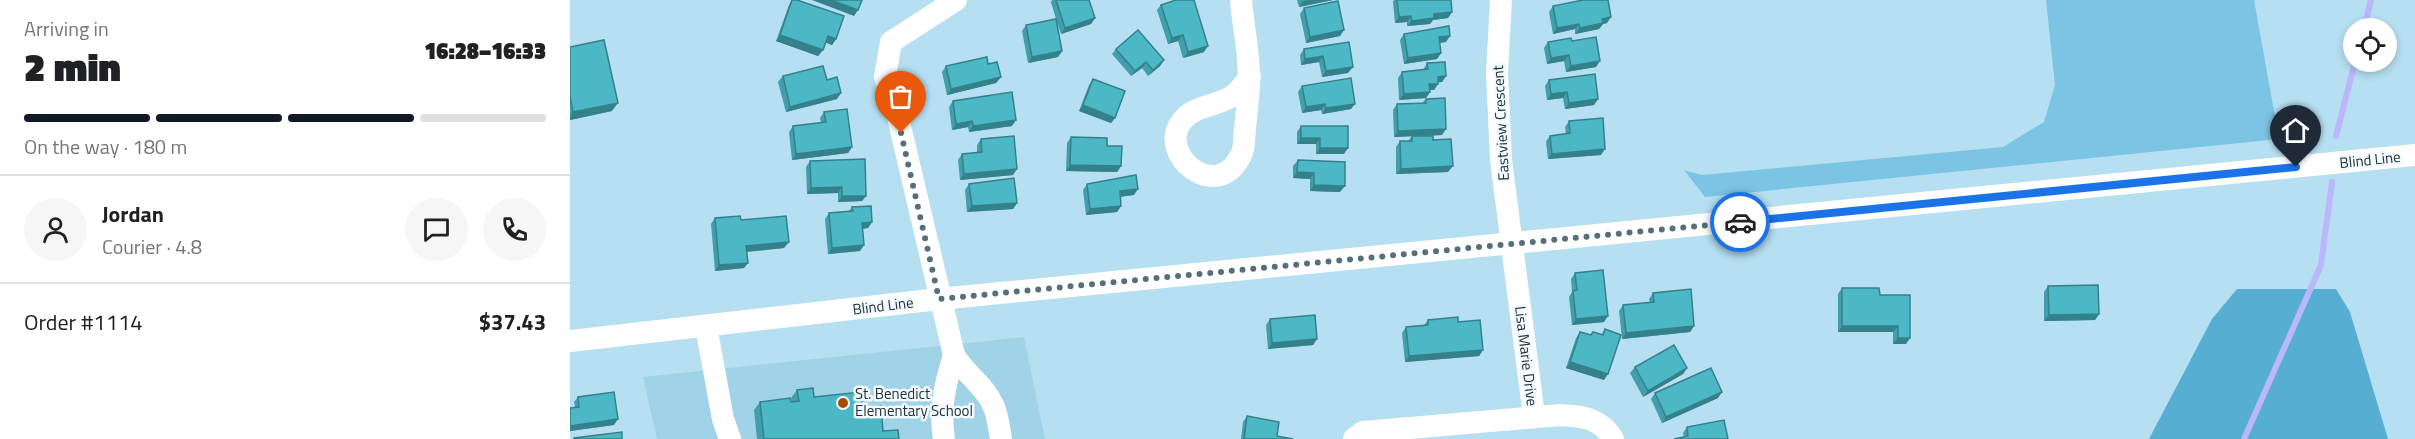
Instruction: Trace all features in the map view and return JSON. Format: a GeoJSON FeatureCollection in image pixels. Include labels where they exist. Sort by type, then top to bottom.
{"type":"FeatureCollection","features":[{"type":"Feature","properties":{"kind":"street"},"geometry":{"type":"LineString","coordinates":[[956,0],[891,42],[885,77],[896,110],[954,356],[995,408],[1001,439]]}},
{"type":"Feature","properties":{"kind":"street"},"geometry":{"type":"LineString","coordinates":[[1240,0],[1250,77]]}},
{"type":"Feature","properties":{"kind":"street","name":"Eastview Crescent"},"geometry":{"type":"LineString","coordinates":[[1501,0],[1497,73],[1501,160],[1512,245]]}},
{"type":"Feature","properties":{"kind":"street","name":"Blind Line"},"geometry":{"type":"LineString","coordinates":[[570,341],[939,299],[1512,245],[2415,155]]}},
{"type":"Feature","properties":{"kind":"street","name":"Lisa Marie Drive"},"geometry":{"type":"LineString","coordinates":[[1512,245],[1534,416],[1586,416],[1600,424],[1613,439]]}},
{"type":"Feature","properties":{"kind":"street"},"geometry":{"type":"LineString","coordinates":[[706,326],[723,419],[730,439]]}},
{"type":"Feature","properties":{"kind":"street"},"geometry":{"type":"LineString","coordinates":[[944,439],[941,422],[942,401],[954,356]]}},
{"type":"Feature","properties":{"kind":"street"},"geometry":{"type":"LineString","coordinates":[[1354,439],[1362,432],[1534,416]]}},
{"type":"Feature","properties":{"kind":"shaded area"},"geometry":{"type":"Polygon","coordinates":[[[2046,0],[2254,0],[2279,139],[1705,197],[1684,170],[1702,175],[2003,147],[2044,122],[2055,85],[2046,0]]]}},
{"type":"Feature","properties":{"kind":"shaded area"},"geometry":{"type":"Polygon","coordinates":[[[2237,289],[2336,289],[2350,312],[2388,439],[2149,439],[2212,319],[2237,289]]]}},
{"type":"Feature","properties":{"kind":"shaded area","name":"St. Benedict Elementary School"},"geometry":{"type":"Polygon","coordinates":[[[1024,337],[1045,439],[657,439],[643,377],[1024,337]]]}},
{"type":"Feature","properties":{"kind":"building"},"geometry":{"type":"Polygon","coordinates":[[[792,0],[844,16],[836,39],[828,36],[823,50],[780,35],[792,0]]]}},
{"type":"Feature","properties":{"kind":"building"},"geometry":{"type":"Polygon","coordinates":[[[831,0],[862,0],[858,10],[831,0]]]}},
{"type":"Feature","properties":{"kind":"building"},"geometry":{"type":"Polygon","coordinates":[[[1056,0],[1089,0],[1095,18],[1065,28],[1056,0]]]}},
{"type":"Feature","properties":{"kind":"building"},"geometry":{"type":"Polygon","coordinates":[[[1176,0],[1194,0],[1208,46],[1188,52],[1183,35],[1172,38],[1161,5],[1176,0]]]}},
{"type":"Feature","properties":{"kind":"building"},"geometry":{"type":"Polygon","coordinates":[[[1397,0],[1451,0],[1452,12],[1434,14],[1434,18],[1412,21],[1411,16],[1399,17],[1397,0]]]}},
{"type":"Feature","properties":{"kind":"building"},"geometry":{"type":"Polygon","coordinates":[[[1583,0],[1608,0],[1611,17],[1602,19],[1603,23],[1580,28],[1579,24],[1557,28],[1553,6],[1583,0]]]}},
{"type":"Feature","properties":{"kind":"building"},"geometry":{"type":"Polygon","coordinates":[[[1338,1],[1344,30],[1310,37],[1304,8],[1338,1]]]}},
{"type":"Feature","properties":{"kind":"building"},"geometry":{"type":"Polygon","coordinates":[[[1056,19],[1062,51],[1032,57],[1026,25],[1056,19]]]}},
{"type":"Feature","properties":{"kind":"building"},"geometry":{"type":"Polygon","coordinates":[[[1449,26],[1450,36],[1439,37],[1441,53],[1408,58],[1404,34],[1449,26]]]}},
{"type":"Feature","properties":{"kind":"building"},"geometry":{"type":"Polygon","coordinates":[[[1138,30],[1164,60],[1153,70],[1146,62],[1135,71],[1116,49],[1138,30]]]}},
{"type":"Feature","properties":{"kind":"building"},"geometry":{"type":"Polygon","coordinates":[[[1596,37],[1600,61],[1571,66],[1569,55],[1551,58],[1548,42],[1596,37]]]}},
{"type":"Feature","properties":{"kind":"building"},"geometry":{"type":"Polygon","coordinates":[[[604,40],[618,103],[573,112],[570,97],[570,47],[604,40]]]}},
{"type":"Feature","properties":{"kind":"building"},"geometry":{"type":"Polygon","coordinates":[[[1349,42],[1353,67],[1326,71],[1323,56],[1305,59],[1304,49],[1349,42]]]}},
{"type":"Feature","properties":{"kind":"building"},"geometry":{"type":"Polygon","coordinates":[[[987,57],[988,64],[997,62],[1001,77],[951,89],[946,66],[987,57]]]}},
{"type":"Feature","properties":{"kind":"building"},"geometry":{"type":"Polygon","coordinates":[[[1445,62],[1446,76],[1438,77],[1438,84],[1429,84],[1430,92],[1404,94],[1402,72],[1428,69],[1427,63],[1445,62]]]}},
{"type":"Feature","properties":{"kind":"building"},"geometry":{"type":"Polygon","coordinates":[[[823,66],[827,80],[837,77],[841,93],[790,107],[783,76],[823,66]]]}},
{"type":"Feature","properties":{"kind":"building"},"geometry":{"type":"Polygon","coordinates":[[[1595,74],[1598,99],[1569,103],[1567,92],[1551,94],[1549,80],[1595,74]]]}},
{"type":"Feature","properties":{"kind":"building"},"geometry":{"type":"Polygon","coordinates":[[[1351,78],[1355,104],[1326,108],[1325,104],[1306,107],[1302,86],[1351,78]]]}},
{"type":"Feature","properties":{"kind":"building"},"geometry":{"type":"Polygon","coordinates":[[[1093,79],[1125,91],[1115,118],[1083,105],[1093,79]]]}},
{"type":"Feature","properties":{"kind":"building"},"geometry":{"type":"Polygon","coordinates":[[[1012,92],[1016,120],[973,126],[972,121],[956,124],[953,101],[1012,92]]]}},
{"type":"Feature","properties":{"kind":"building"},"geometry":{"type":"Polygon","coordinates":[[[1445,98],[1446,129],[1398,131],[1397,104],[1426,103],[1426,99],[1445,98]]]}},
{"type":"Feature","properties":{"kind":"building"},"geometry":{"type":"Polygon","coordinates":[[[847,109],[852,147],[796,154],[793,126],[826,122],[824,112],[847,109]]]}},
{"type":"Feature","properties":{"kind":"building"},"geometry":{"type":"Polygon","coordinates":[[[1603,118],[1605,149],[1552,154],[1550,136],[1570,133],[1569,121],[1603,118]]]}},
{"type":"Feature","properties":{"kind":"building"},"geometry":{"type":"Polygon","coordinates":[[[1301,126],[1348,126],[1348,148],[1320,148],[1320,138],[1301,138],[1301,126]]]}},
{"type":"Feature","properties":{"kind":"building"},"geometry":{"type":"Polygon","coordinates":[[[1014,136],[1017,169],[964,174],[962,154],[982,152],[981,139],[1014,136]]]}},
{"type":"Feature","properties":{"kind":"building"},"geometry":{"type":"Polygon","coordinates":[[[1412,136],[1433,136],[1433,140],[1451,139],[1453,166],[1401,169],[1400,141],[1412,141],[1412,136]]]}},
{"type":"Feature","properties":{"kind":"building"},"geometry":{"type":"Polygon","coordinates":[[[1071,137],[1107,138],[1107,146],[1122,146],[1121,166],[1070,165],[1071,137]]]}},
{"type":"Feature","properties":{"kind":"building"},"geometry":{"type":"Polygon","coordinates":[[[865,159],[866,196],[842,196],[842,187],[811,188],[810,161],[865,159]]]}},
{"type":"Feature","properties":{"kind":"building"},"geometry":{"type":"Polygon","coordinates":[[[1298,160],[1345,162],[1345,186],[1314,185],[1314,173],[1297,172],[1298,160]]]}},
{"type":"Feature","properties":{"kind":"building"},"geometry":{"type":"Polygon","coordinates":[[[1136,175],[1138,189],[1120,191],[1121,206],[1090,209],[1087,184],[1136,175]]]}},
{"type":"Feature","properties":{"kind":"building"},"geometry":{"type":"Polygon","coordinates":[[[1014,178],[1017,203],[972,206],[969,184],[1014,178]]]}},
{"type":"Feature","properties":{"kind":"building"},"geometry":{"type":"Polygon","coordinates":[[[871,206],[872,222],[862,223],[864,245],[832,248],[829,213],[853,211],[852,207],[871,206]]]}},
{"type":"Feature","properties":{"kind":"building"},"geometry":{"type":"Polygon","coordinates":[[[740,216],[741,220],[786,216],[789,242],[746,246],[748,263],[719,265],[715,218],[740,216]]]}},
{"type":"Feature","properties":{"kind":"building"},"geometry":{"type":"Polygon","coordinates":[[[1603,270],[1608,316],[1576,319],[1573,291],[1577,290],[1575,273],[1603,270]]]}},
{"type":"Feature","properties":{"kind":"building"},"geometry":{"type":"Polygon","coordinates":[[[2098,285],[2099,314],[2049,315],[2048,286],[2098,285]]]}},
{"type":"Feature","properties":{"kind":"building"},"geometry":{"type":"Polygon","coordinates":[[[1842,288],[1879,288],[1880,295],[1910,295],[1910,338],[1898,338],[1898,326],[1842,326],[1842,288]]]}},
{"type":"Feature","properties":{"kind":"building"},"geometry":{"type":"Polygon","coordinates":[[[1691,289],[1694,326],[1626,333],[1623,305],[1654,302],[1653,293],[1691,289]]]}},
{"type":"Feature","properties":{"kind":"building"},"geometry":{"type":"Polygon","coordinates":[[[1315,315],[1317,339],[1272,343],[1270,319],[1315,315]]]}},
{"type":"Feature","properties":{"kind":"building"},"geometry":{"type":"Polygon","coordinates":[[[1458,317],[1458,322],[1480,320],[1483,350],[1409,356],[1406,327],[1428,325],[1428,320],[1458,317]]]}},
{"type":"Feature","properties":{"kind":"building"},"geometry":{"type":"Polygon","coordinates":[[[1605,329],[1621,335],[1608,374],[1570,362],[1580,332],[1603,335],[1605,329]]]}},
{"type":"Feature","properties":{"kind":"building"},"geometry":{"type":"Polygon","coordinates":[[[1674,345],[1687,368],[1648,391],[1635,367],[1674,345]]]}},
{"type":"Feature","properties":{"kind":"building"},"geometry":{"type":"Polygon","coordinates":[[[1711,368],[1722,392],[1666,417],[1655,393],[1711,368]]]}},
{"type":"Feature","properties":{"kind":"building"},"geometry":{"type":"Polygon","coordinates":[[[813,388],[814,397],[861,392],[862,408],[881,406],[883,431],[898,430],[899,439],[764,439],[760,402],[790,398],[791,402],[799,401],[797,390],[813,388]]]}},
{"type":"Feature","properties":{"kind":"building"},"geometry":{"type":"Polygon","coordinates":[[[614,392],[618,419],[570,426],[570,408],[579,407],[578,397],[614,392]]]}},
{"type":"Feature","properties":{"kind":"building"},"geometry":{"type":"Polygon","coordinates":[[[1247,416],[1279,422],[1277,436],[1293,439],[1244,439],[1247,416]]]}},
{"type":"Feature","properties":{"kind":"building"},"geometry":{"type":"Polygon","coordinates":[[[1724,420],[1728,439],[1674,439],[1688,436],[1687,427],[1724,420]]]}},
{"type":"Feature","properties":{"kind":"building"},"geometry":{"type":"Polygon","coordinates":[[[622,432],[622,439],[574,439],[574,438],[622,432]]]}},
{"type":"Feature","properties":{"kind":"waterway"},"geometry":{"type":"LineString","coordinates":[[2366,18],[2371,0]]}},
{"type":"Feature","properties":{"kind":"waterway"},"geometry":{"type":"LineString","coordinates":[[2336,136],[2352,72]]}},
{"type":"Feature","properties":{"kind":"waterway"},"geometry":{"type":"LineString","coordinates":[[2244,439],[2321,265],[2332,182]]}},
{"type":"Feature","properties":{"kind":"way so far"},"geometry":{"type":"LineString","coordinates":[[901,133],[939,299],[1740,222]]}},
{"type":"Feature","properties":{"kind":"place","name":"St. Benedict Elementary School"},"geometry":{"type":"Point","coordinates":[843,403]}},
{"type":"Feature","properties":{"kind":"route"},"geometry":{"type":"LineString","coordinates":[[1740,222],[2296,167]]}}]}
